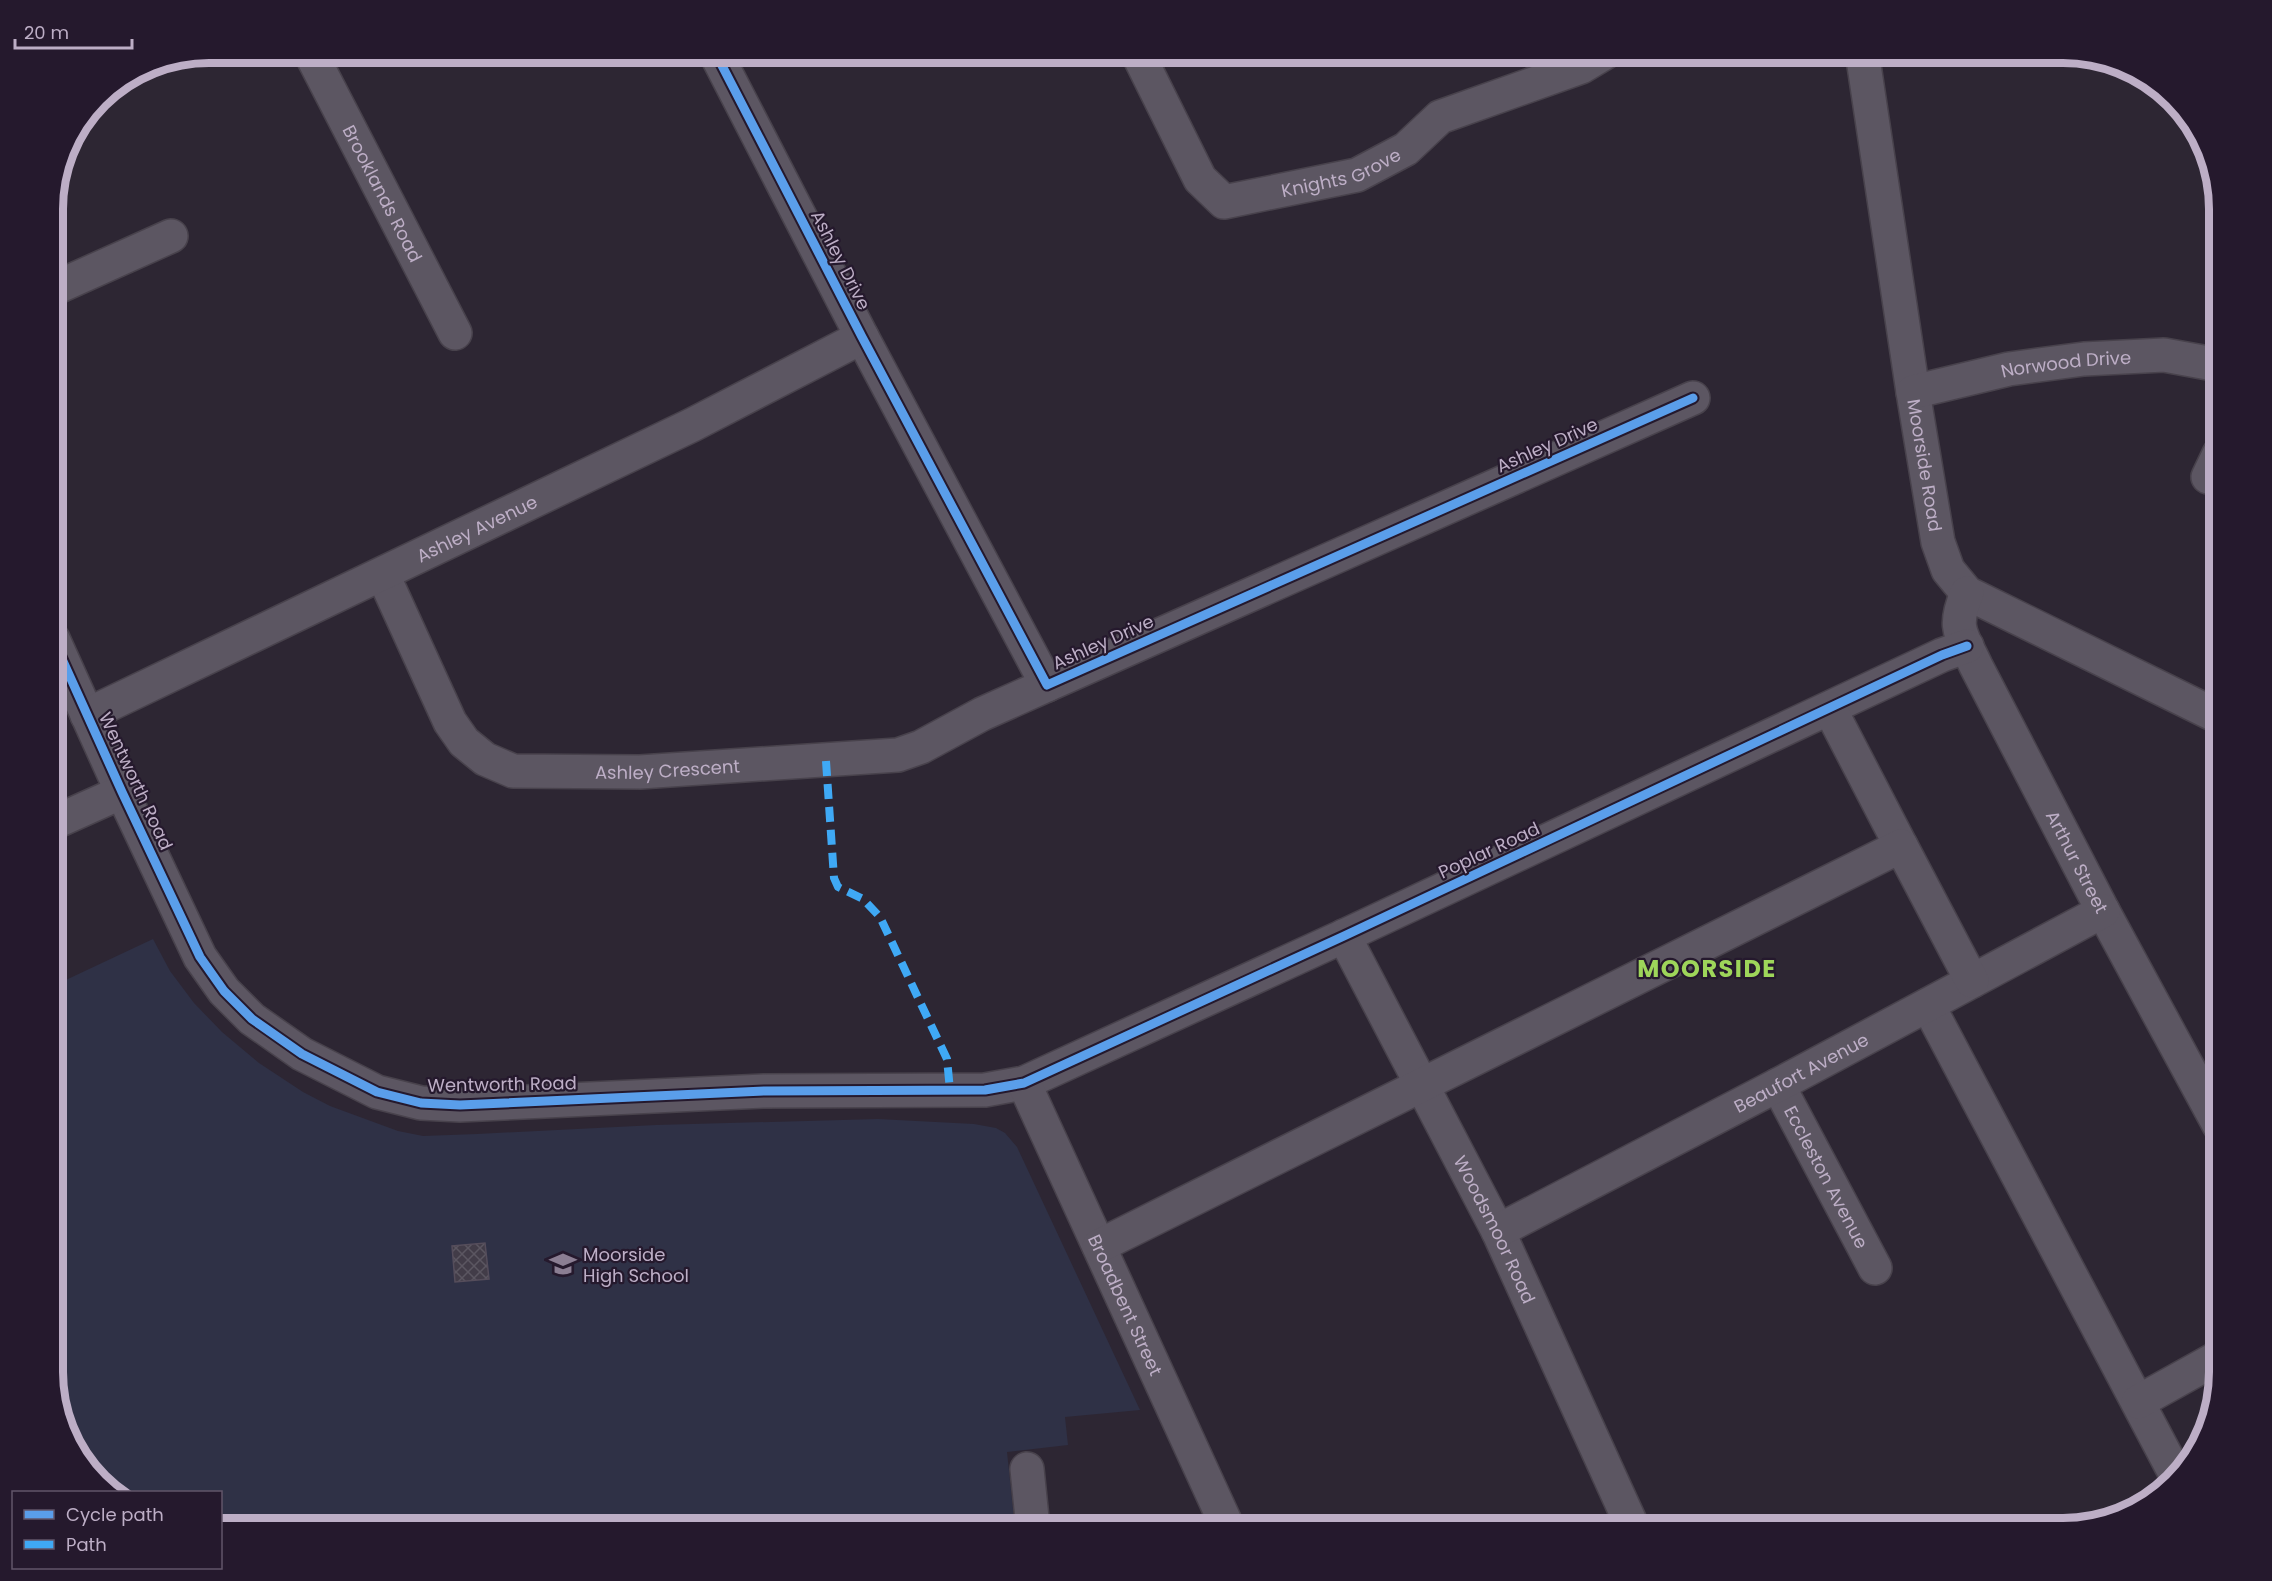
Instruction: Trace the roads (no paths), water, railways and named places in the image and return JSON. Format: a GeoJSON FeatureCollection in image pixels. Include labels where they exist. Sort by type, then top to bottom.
{"type":"FeatureCollection","features":[{"type":"Feature","properties":{"kind":"street","name":"Brooklands Road"},"geometry":{"type":"LineString","coordinates":[[316,63],[455,333]]}},
{"type":"Feature","properties":{"kind":"street","name":"Ashley Drive"},"geometry":{"type":"LineString","coordinates":[[722,63],[862,337],[1047,685],[1693,398]]}},
{"type":"Feature","properties":{"kind":"street","name":"Knights Grove"},"geometry":{"type":"LineString","coordinates":[[1142,63],[1200,179],[1224,202],[1358,175],[1406,149],[1440,117],[1588,63]]}},
{"type":"Feature","properties":{"kind":"street","name":"Moorside Road"},"geometry":{"type":"LineString","coordinates":[[1864,63],[1913,392],[1938,542],[1948,570],[1967,593],[2209,712]]}},
{"type":"Feature","properties":{"kind":"street"},"geometry":{"type":"LineString","coordinates":[[63,285],[171,236]]}},
{"type":"Feature","properties":{"kind":"street","name":"Ashley Avenue"},"geometry":{"type":"LineString","coordinates":[[87,716],[692,425],[862,337]]}},
{"type":"Feature","properties":{"kind":"street","name":"Norwood Drive"},"geometry":{"type":"LineString","coordinates":[[1913,392],[2009,369],[2084,359],[2164,355],[2209,363]]}},
{"type":"Feature","properties":{"kind":"street","name":"Ashley Crescent"},"geometry":{"type":"LineString","coordinates":[[382,575],[450,722],[464,742],[485,759],[513,771],[640,772],[898,755],[921,747],[982,714],[1047,685]]}},
{"type":"Feature","properties":{"kind":"street","name":"Arthur Street"},"geometry":{"type":"LineString","coordinates":[[1967,593],[1958,617],[1961,633],[1967,646],[2103,911],[2209,1105]]}},
{"type":"Feature","properties":{"kind":"street","name":"Poplar Road"},"geometry":{"type":"LineString","coordinates":[[1024,1083],[1344,936],[1942,655],[1967,646]]}},
{"type":"Feature","properties":{"kind":"street","name":"Wentworth Road"},"geometry":{"type":"LineString","coordinates":[[63,662],[200,957],[224,991],[252,1019],[302,1054],[377,1092],[421,1103],[460,1117],[703,1107],[764,1091],[985,1090],[1024,1083]]}},
{"type":"Feature","properties":{"kind":"street"},"geometry":{"type":"LineString","coordinates":[[1830,709],[1972,981]]}},
{"type":"Feature","properties":{"kind":"street"},"geometry":{"type":"LineString","coordinates":[[63,819],[122,792]]}},
{"type":"Feature","properties":{"kind":"street"},"geometry":{"type":"LineString","coordinates":[[1099,1246],[1901,846]]}},
{"type":"Feature","properties":{"kind":"street","name":"Beaufort Avenue"},"geometry":{"type":"LineString","coordinates":[[1498,1231],[1778,1085],[2103,911]]}},
{"type":"Feature","properties":{"kind":"street","name":"Woodsmoor Road"},"geometry":{"type":"LineString","coordinates":[[1344,936],[1498,1231],[1628,1518]]}},
{"type":"Feature","properties":{"kind":"street"},"geometry":{"type":"LineString","coordinates":[[1928,1005],[2173,1468]]}},
{"type":"Feature","properties":{"kind":"street","name":"Broadbent Street"},"geometry":{"type":"LineString","coordinates":[[1024,1083],[1223,1518]]}},
{"type":"Feature","properties":{"kind":"street","name":"Eccleston Avenue"},"geometry":{"type":"LineString","coordinates":[[1778,1085],[1875,1268]]}},
{"type":"Feature","properties":{"kind":"street"},"geometry":{"type":"LineString","coordinates":[[2138,1402],[2209,1363]]}},
{"type":"Feature","properties":{"kind":"street"},"geometry":{"type":"LineString","coordinates":[[1027,1469],[1032,1518]]}},
{"type":"Feature","properties":{"kind":"place","name":"Moorside High School"},"geometry":{"type":"Point","coordinates":[563,1264]}},
{"type":"Feature","properties":{"kind":"district","name":"MOORSIDE"},"geometry":{"type":"Point","coordinates":[1707,968]}}]}
